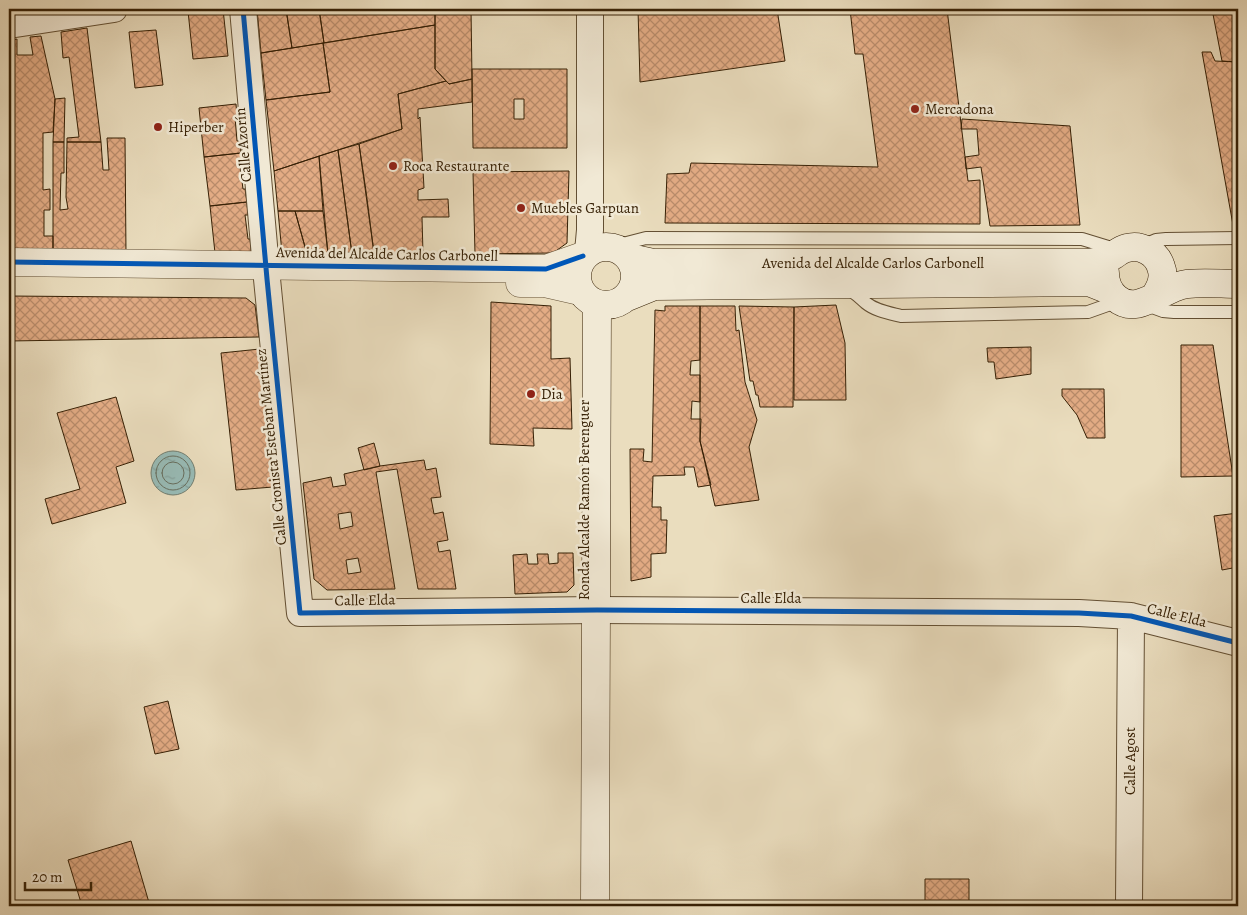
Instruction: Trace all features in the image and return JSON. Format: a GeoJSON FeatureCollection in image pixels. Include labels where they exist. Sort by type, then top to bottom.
{"type":"FeatureCollection","features":[{"type":"Feature","properties":{"kind":"main road","name":"Avenida del Alcalde Carlos Carbonell"},"geometry":{"type":"LineString","coordinates":[[9,275],[546,269],[603,252],[653,263],[1088,263],[1133,253]]}},
{"type":"Feature","properties":{"kind":"main road"},"geometry":{"type":"LineString","coordinates":[[603,252],[635,270],[633,287],[627,297],[616,304],[604,305],[589,298],[577,283],[576,274],[579,263],[603,252]]}},
{"type":"Feature","properties":{"kind":"main road"},"geometry":{"type":"LineString","coordinates":[[1238,267],[1190,267],[1133,253],[1110,260],[1106,271],[1106,280],[1131,297],[1188,284],[1238,284]]}},
{"type":"Feature","properties":{"kind":"main road"},"geometry":{"type":"LineString","coordinates":[[1131,297],[1161,285],[1163,278],[1161,266],[1133,253]]}},
{"type":"Feature","properties":{"kind":"main road","name":"Avenida del Alcalde Carlos Carbonell"},"geometry":{"type":"LineString","coordinates":[[9,262],[545,283],[589,298]]}},
{"type":"Feature","properties":{"kind":"main road","name":"Avenida del Alcalde Carlos Carbonell"},"geometry":{"type":"LineString","coordinates":[[627,297],[654,286],[1089,282],[1131,297]]}},
{"type":"Feature","properties":{"kind":"main road","name":"Ronda Alcalde Ramón Berenguer"},"geometry":{"type":"LineString","coordinates":[[589,298],[596,610],[595,906]]}},
{"type":"Feature","properties":{"kind":"street"},"geometry":{"type":"LineString","coordinates":[[9,24],[114,9]]}},
{"type":"Feature","properties":{"kind":"street","name":"Calle Azorín"},"geometry":{"type":"LineString","coordinates":[[243,9],[266,272]]}},
{"type":"Feature","properties":{"kind":"street"},"geometry":{"type":"LineString","coordinates":[[590,9],[590,230],[603,252]]}},
{"type":"Feature","properties":{"kind":"street"},"geometry":{"type":"LineString","coordinates":[[600,9],[600,211],[603,252]]}},
{"type":"Feature","properties":{"kind":"street","name":"Calle Cronista Esteban Martínez"},"geometry":{"type":"LineString","coordinates":[[266,272],[300,613]]}},
{"type":"Feature","properties":{"kind":"street","name":"Calle Elda"},"geometry":{"type":"LineString","coordinates":[[300,613],[596,610],[1079,613],[1131,616],[1238,643]]}},
{"type":"Feature","properties":{"kind":"street","name":"Calle Agost"},"geometry":{"type":"LineString","coordinates":[[1129,906],[1131,616]]}},
{"type":"Feature","properties":{"kind":"lane"},"geometry":{"type":"LineString","coordinates":[[1133,253],[1156,240],[1166,238],[1238,238]]}},
{"type":"Feature","properties":{"kind":"lane"},"geometry":{"type":"LineString","coordinates":[[1131,297],[1163,311],[1238,312]]}},
{"type":"Feature","properties":{"kind":"water"},"geometry":{"type":"Polygon","coordinates":[[[177,451],[189,457],[194,464],[194,482],[189,489],[182,494],[169,495],[161,492],[154,485],[151,469],[154,461],[161,454],[177,451]]]}},
{"type":"Feature","properties":{"kind":"building"},"geometry":{"type":"Polygon","coordinates":[[[223,9],[228,56],[193,59],[188,11],[223,9]]]}},
{"type":"Feature","properties":{"kind":"building"},"geometry":{"type":"Polygon","coordinates":[[[257,9],[286,9],[292,48],[261,53],[257,9]]]}},
{"type":"Feature","properties":{"kind":"building"},"geometry":{"type":"Polygon","coordinates":[[[286,9],[319,9],[324,43],[292,48],[286,9]]]}},
{"type":"Feature","properties":{"kind":"building"},"geometry":{"type":"Polygon","coordinates":[[[319,9],[435,9],[435,25],[324,43],[319,9]]]}},
{"type":"Feature","properties":{"kind":"building"},"geometry":{"type":"Polygon","coordinates":[[[435,9],[471,9],[472,79],[449,84],[435,69],[435,9]]]}},
{"type":"Feature","properties":{"kind":"building"},"geometry":{"type":"Polygon","coordinates":[[[638,9],[777,9],[785,61],[640,82],[638,9]]]}},
{"type":"Feature","properties":{"kind":"building","name":"Mercadona"},"geometry":{"type":"Polygon","coordinates":[[[850,9],[947,9],[968,181],[980,180],[980,224],[665,223],[667,174],[689,173],[691,163],[878,167],[863,54],[855,54],[850,9]]]}},
{"type":"Feature","properties":{"kind":"building"},"geometry":{"type":"Polygon","coordinates":[[[1212,9],[1238,9],[1238,62],[1222,61],[1212,9]]]}},
{"type":"Feature","properties":{"kind":"building"},"geometry":{"type":"Polygon","coordinates":[[[435,25],[435,69],[446,81],[398,94],[402,129],[274,171],[266,100],[330,92],[323,43],[435,25]]]}},
{"type":"Feature","properties":{"kind":"building"},"geometry":{"type":"Polygon","coordinates":[[[87,28],[101,142],[67,142],[67,138],[79,137],[69,57],[63,58],[61,32],[87,28]]]}},
{"type":"Feature","properties":{"kind":"building"},"geometry":{"type":"Polygon","coordinates":[[[156,30],[163,85],[135,88],[129,32],[156,30]]]}},
{"type":"Feature","properties":{"kind":"building"},"geometry":{"type":"Polygon","coordinates":[[[41,36],[55,99],[53,132],[43,133],[43,190],[50,189],[50,210],[44,210],[44,236],[53,236],[53,253],[9,252],[9,41],[17,39],[17,55],[33,55],[30,37],[41,36]]]}},
{"type":"Feature","properties":{"kind":"building"},"geometry":{"type":"Polygon","coordinates":[[[323,43],[330,92],[266,100],[261,53],[323,43]]]}},
{"type":"Feature","properties":{"kind":"building"},"geometry":{"type":"Polygon","coordinates":[[[1202,52],[1211,52],[1215,61],[1238,62],[1238,225],[1233,225],[1202,52]]]}},
{"type":"Feature","properties":{"kind":"building"},"geometry":{"type":"Polygon","coordinates":[[[472,69],[567,69],[567,148],[473,148],[472,69]],[[514,99],[514,119],[524,119],[524,99],[514,99]]]}},
{"type":"Feature","properties":{"kind":"building","name":"Roca Restaurante"},"geometry":{"type":"Polygon","coordinates":[[[472,79],[472,102],[418,109],[424,188],[418,190],[418,200],[448,199],[449,217],[422,217],[423,254],[374,253],[359,144],[402,129],[398,94],[446,81],[449,84],[472,79]]]}},
{"type":"Feature","properties":{"kind":"building"},"geometry":{"type":"Polygon","coordinates":[[[65,98],[64,142],[53,142],[55,99],[65,98]]]}},
{"type":"Feature","properties":{"kind":"building"},"geometry":{"type":"Polygon","coordinates":[[[236,104],[237,141],[240,141],[241,153],[204,157],[199,108],[236,104]]]}},
{"type":"Feature","properties":{"kind":"building"},"geometry":{"type":"Polygon","coordinates":[[[962,119],[1070,126],[1080,225],[990,226],[981,167],[966,169],[965,157],[979,155],[977,129],[961,129],[962,119]]]}},
{"type":"Feature","properties":{"kind":"building"},"geometry":{"type":"Polygon","coordinates":[[[107,138],[125,138],[126,254],[53,253],[53,142],[64,142],[64,173],[61,173],[60,210],[68,209],[66,197],[67,142],[101,142],[103,170],[109,170],[107,138]]]}},
{"type":"Feature","properties":{"kind":"building"},"geometry":{"type":"Polygon","coordinates":[[[359,144],[374,253],[352,254],[338,150],[359,144]]]}},
{"type":"Feature","properties":{"kind":"building"},"geometry":{"type":"Polygon","coordinates":[[[338,150],[352,254],[328,254],[319,156],[338,150]]]}},
{"type":"Feature","properties":{"kind":"building"},"geometry":{"type":"Polygon","coordinates":[[[241,153],[243,165],[240,166],[247,202],[210,206],[204,157],[241,153]]]}},
{"type":"Feature","properties":{"kind":"building"},"geometry":{"type":"Polygon","coordinates":[[[319,156],[323,211],[278,211],[274,171],[319,156]]]}},
{"type":"Feature","properties":{"kind":"building","name":"Muebles Garpuan"},"geometry":{"type":"Polygon","coordinates":[[[569,171],[567,243],[553,253],[475,254],[473,172],[569,171]]]}},
{"type":"Feature","properties":{"kind":"building"},"geometry":{"type":"Polygon","coordinates":[[[247,202],[248,215],[245,215],[252,256],[215,253],[210,206],[247,202]]]}},
{"type":"Feature","properties":{"kind":"building"},"geometry":{"type":"Polygon","coordinates":[[[278,211],[295,211],[307,254],[282,253],[278,211]]]}},
{"type":"Feature","properties":{"kind":"building"},"geometry":{"type":"Polygon","coordinates":[[[295,211],[323,211],[328,254],[307,254],[295,211]]]}},
{"type":"Feature","properties":{"kind":"building"},"geometry":{"type":"Polygon","coordinates":[[[9,296],[246,298],[255,305],[259,337],[9,341],[9,296]]]}},
{"type":"Feature","properties":{"kind":"building","name":"Dia"},"geometry":{"type":"Polygon","coordinates":[[[491,302],[551,306],[551,359],[570,358],[572,429],[533,428],[534,446],[490,444],[491,302]]]}},
{"type":"Feature","properties":{"kind":"building"},"geometry":{"type":"Polygon","coordinates":[[[836,305],[845,343],[846,400],[794,400],[794,307],[836,305]]]}},
{"type":"Feature","properties":{"kind":"building"},"geometry":{"type":"Polygon","coordinates":[[[665,306],[700,306],[700,360],[691,361],[690,375],[700,375],[700,402],[692,401],[691,419],[701,419],[700,441],[711,485],[698,487],[694,467],[684,467],[685,475],[653,476],[652,507],[661,507],[661,520],[667,520],[666,553],[651,554],[651,577],[631,581],[630,449],[644,449],[643,461],[652,462],[655,310],[665,311],[665,306]]]}},
{"type":"Feature","properties":{"kind":"building"},"geometry":{"type":"Polygon","coordinates":[[[700,306],[735,306],[736,331],[739,330],[745,382],[757,420],[749,447],[759,500],[715,506],[700,441],[700,306]]]}},
{"type":"Feature","properties":{"kind":"building"},"geometry":{"type":"Polygon","coordinates":[[[739,306],[794,307],[793,407],[760,407],[753,381],[750,381],[739,306]]]}},
{"type":"Feature","properties":{"kind":"building"},"geometry":{"type":"Polygon","coordinates":[[[1181,345],[1213,345],[1233,476],[1181,477],[1181,345]]]}},
{"type":"Feature","properties":{"kind":"building"},"geometry":{"type":"Polygon","coordinates":[[[1031,347],[1031,374],[996,379],[994,362],[988,362],[987,348],[1031,347]]]}},
{"type":"Feature","properties":{"kind":"building"},"geometry":{"type":"Polygon","coordinates":[[[260,349],[273,487],[236,490],[221,353],[260,349]]]}},
{"type":"Feature","properties":{"kind":"building"},"geometry":{"type":"Polygon","coordinates":[[[1062,389],[1104,389],[1105,438],[1087,438],[1077,415],[1062,396],[1062,389]]]}},
{"type":"Feature","properties":{"kind":"building"},"geometry":{"type":"Polygon","coordinates":[[[116,397],[134,461],[116,467],[126,503],[52,524],[45,499],[80,489],[57,413],[116,397]]]}},
{"type":"Feature","properties":{"kind":"building"},"geometry":{"type":"Polygon","coordinates":[[[374,443],[380,466],[364,470],[358,448],[374,443]]]}},
{"type":"Feature","properties":{"kind":"building"},"geometry":{"type":"Polygon","coordinates":[[[424,460],[426,470],[436,468],[441,497],[431,498],[434,514],[443,512],[448,540],[437,542],[439,552],[450,550],[456,589],[418,589],[397,469],[376,472],[395,589],[327,590],[314,579],[303,483],[331,477],[333,487],[346,485],[344,474],[380,466],[424,460]],[[351,512],[338,514],[340,529],[353,526],[351,512]],[[358,558],[346,560],[348,574],[361,572],[358,558]]]}},
{"type":"Feature","properties":{"kind":"building"},"geometry":{"type":"Polygon","coordinates":[[[1238,513],[1238,567],[1222,570],[1214,516],[1238,513]]]}},
{"type":"Feature","properties":{"kind":"building"},"geometry":{"type":"Polygon","coordinates":[[[558,553],[573,553],[574,585],[567,592],[515,594],[513,555],[527,554],[528,564],[538,564],[537,554],[548,554],[549,564],[558,563],[558,553]]]}},
{"type":"Feature","properties":{"kind":"building"},"geometry":{"type":"Polygon","coordinates":[[[168,701],[179,749],[155,754],[144,707],[168,701]]]}},
{"type":"Feature","properties":{"kind":"building"},"geometry":{"type":"Polygon","coordinates":[[[131,841],[150,906],[82,906],[68,860],[131,841]]]}},
{"type":"Feature","properties":{"kind":"building"},"geometry":{"type":"Polygon","coordinates":[[[925,879],[969,879],[969,906],[925,906],[925,879]]]}},
{"type":"Feature","properties":{"kind":"cycle path"},"geometry":{"type":"LineString","coordinates":[[243,9],[300,613],[597,610],[1079,613],[1131,616],[1238,643]]}},
{"type":"Feature","properties":{"kind":"cycle path"},"geometry":{"type":"LineString","coordinates":[[9,262],[546,269],[583,256]]}},
{"type":"Feature","properties":{"kind":"place","name":"Mercadona"},"geometry":{"type":"Point","coordinates":[915,109]}},
{"type":"Feature","properties":{"kind":"place","name":"Hiperber"},"geometry":{"type":"Point","coordinates":[158,127]}},
{"type":"Feature","properties":{"kind":"place","name":"Roca Restaurante"},"geometry":{"type":"Point","coordinates":[393,166]}},
{"type":"Feature","properties":{"kind":"place","name":"Muebles Garpuan"},"geometry":{"type":"Point","coordinates":[521,208]}},
{"type":"Feature","properties":{"kind":"place","name":"Dia"},"geometry":{"type":"Point","coordinates":[531,394]}}]}
